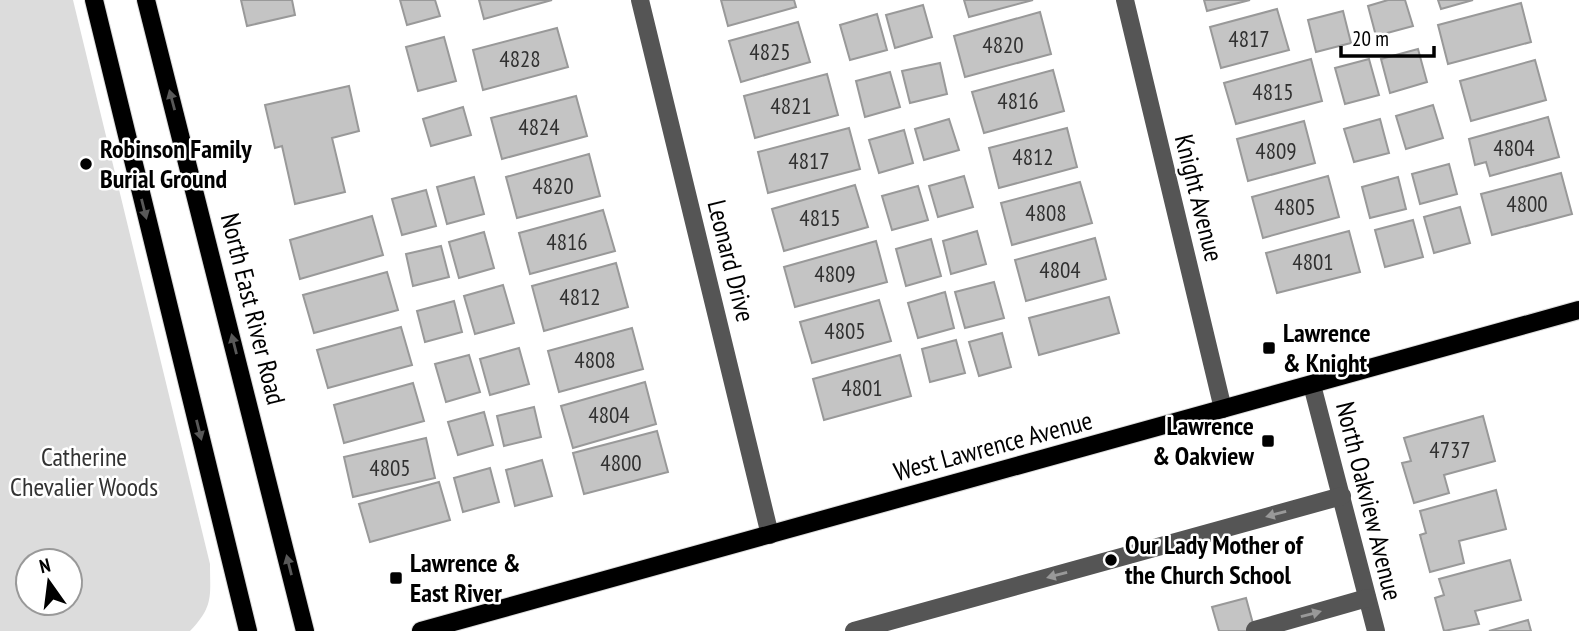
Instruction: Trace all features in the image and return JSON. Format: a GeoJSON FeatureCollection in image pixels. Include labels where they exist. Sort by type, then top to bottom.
{"type":"FeatureCollection","features":[{"type":"Feature","properties":{"kind":"main road"},"geometry":{"type":"LineString","coordinates":[[94,0],[248,631]]}},
{"type":"Feature","properties":{"kind":"main road","name":"North East River Road"},"geometry":{"type":"LineString","coordinates":[[146,0],[202,212],[305,631]]}},
{"type":"Feature","properties":{"kind":"main road","name":"West Lawrence Avenue"},"geometry":{"type":"LineString","coordinates":[[421,631],[1579,310]]}},
{"type":"Feature","properties":{"kind":"street","name":"Leonard Drive"},"geometry":{"type":"LineString","coordinates":[[640,0],[770,535]]}},
{"type":"Feature","properties":{"kind":"street","name":"Knight Avenue"},"geometry":{"type":"LineString","coordinates":[[1125,0],[1223,409]]}},
{"type":"Feature","properties":{"kind":"street","name":"North Oakview Avenue"},"geometry":{"type":"LineString","coordinates":[[1312,385],[1376,631]]}},
{"type":"Feature","properties":{"kind":"street"},"geometry":{"type":"LineString","coordinates":[[854,631],[1342,496]]}},
{"type":"Feature","properties":{"kind":"street"},"geometry":{"type":"LineString","coordinates":[[1255,630],[1367,598]]}},
{"type":"Feature","properties":{"kind":"green space","name":"Catherine Chevalier Woods"},"geometry":{"type":"Polygon","coordinates":[[[0,0],[73,0],[210,564],[207,607],[190,631],[0,631],[0,0]]]}},
{"type":"Feature","properties":{"kind":"building"},"geometry":{"type":"Polygon","coordinates":[[[241,0],[292,0],[295,15],[247,26],[241,0]]]}},
{"type":"Feature","properties":{"kind":"building"},"geometry":{"type":"Polygon","coordinates":[[[400,0],[435,0],[440,16],[407,25],[400,0]]]}},
{"type":"Feature","properties":{"kind":"building"},"geometry":{"type":"Polygon","coordinates":[[[479,0],[552,0],[484,19],[479,0]]]}},
{"type":"Feature","properties":{"kind":"building"},"geometry":{"type":"Polygon","coordinates":[[[721,0],[794,0],[796,7],[728,26],[721,0]]]}},
{"type":"Feature","properties":{"kind":"building"},"geometry":{"type":"Polygon","coordinates":[[[964,0],[1033,0],[969,17],[964,0]]]}},
{"type":"Feature","properties":{"kind":"building"},"geometry":{"type":"Polygon","coordinates":[[[1204,0],[1250,0],[1207,11],[1204,0]]]}},
{"type":"Feature","properties":{"kind":"building"},"geometry":{"type":"Polygon","coordinates":[[[1388,0],[1405,0],[1413,26],[1376,36],[1368,6],[1388,0]]]}},
{"type":"Feature","properties":{"kind":"building"},"geometry":{"type":"Polygon","coordinates":[[[1438,0],[1473,0],[1441,9],[1438,0]]]}},
{"type":"Feature","properties":{"kind":"building"},"geometry":{"type":"Polygon","coordinates":[[[1521,3],[1531,42],[1448,64],[1438,25],[1521,3]]]}},
{"type":"Feature","properties":{"kind":"building"},"geometry":{"type":"Polygon","coordinates":[[[923,5],[932,37],[895,48],[886,15],[923,5]]]}},
{"type":"Feature","properties":{"kind":"building"},"geometry":{"type":"Polygon","coordinates":[[[1277,9],[1289,50],[1221,68],[1210,27],[1277,9]]]}},
{"type":"Feature","properties":{"kind":"building"},"geometry":{"type":"Polygon","coordinates":[[[1343,11],[1351,43],[1316,52],[1308,20],[1343,11]]]}},
{"type":"Feature","properties":{"kind":"building"},"geometry":{"type":"Polygon","coordinates":[[[1040,12],[1051,54],[965,77],[954,36],[1040,12]]]}},
{"type":"Feature","properties":{"kind":"building"},"geometry":{"type":"Polygon","coordinates":[[[877,14],[887,50],[850,60],[840,25],[877,14]]]}},
{"type":"Feature","properties":{"kind":"building"},"geometry":{"type":"Polygon","coordinates":[[[798,22],[810,62],[741,82],[729,41],[798,22]]]}},
{"type":"Feature","properties":{"kind":"building"},"geometry":{"type":"Polygon","coordinates":[[[557,28],[568,67],[483,90],[473,50],[557,28]]]}},
{"type":"Feature","properties":{"kind":"building"},"geometry":{"type":"Polygon","coordinates":[[[444,37],[456,81],[418,91],[406,47],[444,37]]]}},
{"type":"Feature","properties":{"kind":"building"},"geometry":{"type":"Polygon","coordinates":[[[1418,49],[1427,82],[1390,93],[1381,59],[1418,49]]]}},
{"type":"Feature","properties":{"kind":"building"},"geometry":{"type":"Polygon","coordinates":[[[1311,59],[1322,101],[1236,124],[1224,83],[1311,59]]]}},
{"type":"Feature","properties":{"kind":"building"},"geometry":{"type":"Polygon","coordinates":[[[1369,59],[1379,95],[1345,104],[1335,68],[1369,59]]]}},
{"type":"Feature","properties":{"kind":"building"},"geometry":{"type":"Polygon","coordinates":[[[1535,60],[1546,100],[1471,121],[1460,81],[1535,60]]]}},
{"type":"Feature","properties":{"kind":"building"},"geometry":{"type":"Polygon","coordinates":[[[940,63],[947,94],[910,103],[902,71],[940,63]]]}},
{"type":"Feature","properties":{"kind":"building"},"geometry":{"type":"Polygon","coordinates":[[[1053,70],[1064,111],[984,133],[972,92],[1053,70]]]}},
{"type":"Feature","properties":{"kind":"building"},"geometry":{"type":"Polygon","coordinates":[[[890,72],[900,107],[865,117],[856,81],[890,72]]]}},
{"type":"Feature","properties":{"kind":"building"},"geometry":{"type":"Polygon","coordinates":[[[827,74],[838,115],[755,138],[744,96],[827,74]]]}},
{"type":"Feature","properties":{"kind":"building"},"geometry":{"type":"Polygon","coordinates":[[[349,86],[359,131],[332,138],[345,192],[295,204],[282,146],[275,148],[265,105],[349,86]]]}},
{"type":"Feature","properties":{"kind":"building"},"geometry":{"type":"Polygon","coordinates":[[[576,96],[587,136],[502,159],[491,118],[576,96]]]}},
{"type":"Feature","properties":{"kind":"building"},"geometry":{"type":"Polygon","coordinates":[[[1433,105],[1443,138],[1406,149],[1396,116],[1433,105]]]}},
{"type":"Feature","properties":{"kind":"building"},"geometry":{"type":"Polygon","coordinates":[[[463,107],[471,135],[431,146],[423,119],[463,107]]]}},
{"type":"Feature","properties":{"kind":"building"},"geometry":{"type":"Polygon","coordinates":[[[1548,117],[1559,157],[1490,176],[1486,162],[1475,165],[1469,139],[1548,117]]]}},
{"type":"Feature","properties":{"kind":"building"},"geometry":{"type":"Polygon","coordinates":[[[949,119],[959,150],[924,160],[915,129],[949,119]]]}},
{"type":"Feature","properties":{"kind":"building"},"geometry":{"type":"Polygon","coordinates":[[[1380,119],[1389,153],[1354,162],[1344,129],[1380,119]]]}},
{"type":"Feature","properties":{"kind":"building"},"geometry":{"type":"Polygon","coordinates":[[[1304,121],[1315,163],[1248,181],[1237,139],[1304,121]]]}},
{"type":"Feature","properties":{"kind":"building"},"geometry":{"type":"Polygon","coordinates":[[[849,128],[860,169],[768,193],[758,152],[849,128]]]}},
{"type":"Feature","properties":{"kind":"building"},"geometry":{"type":"Polygon","coordinates":[[[1067,128],[1077,167],[999,188],[989,148],[1067,128]]]}},
{"type":"Feature","properties":{"kind":"building"},"geometry":{"type":"Polygon","coordinates":[[[904,130],[913,163],[879,173],[869,140],[904,130]]]}},
{"type":"Feature","properties":{"kind":"building"},"geometry":{"type":"Polygon","coordinates":[[[589,154],[600,196],[517,218],[506,177],[589,154]]]}},
{"type":"Feature","properties":{"kind":"building"},"geometry":{"type":"Polygon","coordinates":[[[1449,164],[1457,194],[1420,204],[1412,174],[1449,164]]]}},
{"type":"Feature","properties":{"kind":"building"},"geometry":{"type":"Polygon","coordinates":[[[1561,173],[1572,214],[1492,235],[1481,194],[1561,173]]]}},
{"type":"Feature","properties":{"kind":"building"},"geometry":{"type":"Polygon","coordinates":[[[964,176],[973,207],[938,217],[929,186],[964,176]]]}},
{"type":"Feature","properties":{"kind":"building"},"geometry":{"type":"Polygon","coordinates":[[[1328,176],[1339,217],[1263,238],[1252,197],[1328,176]]]}},
{"type":"Feature","properties":{"kind":"building"},"geometry":{"type":"Polygon","coordinates":[[[474,177],[484,214],[447,224],[437,187],[474,177]]]}},
{"type":"Feature","properties":{"kind":"building"},"geometry":{"type":"Polygon","coordinates":[[[1398,177],[1406,209],[1370,218],[1362,187],[1398,177]]]}},
{"type":"Feature","properties":{"kind":"building"},"geometry":{"type":"Polygon","coordinates":[[[1080,182],[1092,223],[1012,245],[1001,203],[1080,182]]]}},
{"type":"Feature","properties":{"kind":"building"},"geometry":{"type":"Polygon","coordinates":[[[855,185],[868,227],[784,251],[772,209],[855,185]]]}},
{"type":"Feature","properties":{"kind":"building"},"geometry":{"type":"Polygon","coordinates":[[[918,186],[928,220],[892,230],[882,196],[918,186]]]}},
{"type":"Feature","properties":{"kind":"building"},"geometry":{"type":"Polygon","coordinates":[[[426,190],[436,226],[402,235],[392,199],[426,190]]]}},
{"type":"Feature","properties":{"kind":"building"},"geometry":{"type":"Polygon","coordinates":[[[1460,207],[1470,243],[1434,253],[1424,217],[1460,207]]]}},
{"type":"Feature","properties":{"kind":"building"},"geometry":{"type":"Polygon","coordinates":[[[603,210],[615,251],[530,274],[519,233],[603,210]]]}},
{"type":"Feature","properties":{"kind":"building"},"geometry":{"type":"Polygon","coordinates":[[[372,216],[383,255],[300,279],[290,240],[372,216]]]}},
{"type":"Feature","properties":{"kind":"building"},"geometry":{"type":"Polygon","coordinates":[[[1413,220],[1423,257],[1385,267],[1375,230],[1413,220]]]}},
{"type":"Feature","properties":{"kind":"building"},"geometry":{"type":"Polygon","coordinates":[[[977,231],[986,264],[951,274],[943,241],[977,231]]]}},
{"type":"Feature","properties":{"kind":"building"},"geometry":{"type":"Polygon","coordinates":[[[1349,231],[1360,272],[1277,293],[1266,253],[1349,231]]]}},
{"type":"Feature","properties":{"kind":"building"},"geometry":{"type":"Polygon","coordinates":[[[484,232],[494,268],[459,278],[449,242],[484,232]]]}},
{"type":"Feature","properties":{"kind":"building"},"geometry":{"type":"Polygon","coordinates":[[[1095,238],[1106,279],[1026,301],[1015,260],[1095,238]]]}},
{"type":"Feature","properties":{"kind":"building"},"geometry":{"type":"Polygon","coordinates":[[[931,239],[941,276],[906,286],[896,249],[931,239]]]}},
{"type":"Feature","properties":{"kind":"building"},"geometry":{"type":"Polygon","coordinates":[[[876,241],[887,282],[795,307],[784,267],[876,241]]]}},
{"type":"Feature","properties":{"kind":"building"},"geometry":{"type":"Polygon","coordinates":[[[441,246],[449,277],[413,286],[406,254],[441,246]]]}},
{"type":"Feature","properties":{"kind":"building"},"geometry":{"type":"Polygon","coordinates":[[[616,263],[628,307],[544,331],[532,286],[616,263]]]}},
{"type":"Feature","properties":{"kind":"building"},"geometry":{"type":"Polygon","coordinates":[[[387,272],[398,310],[314,333],[303,295],[387,272]]]}},
{"type":"Feature","properties":{"kind":"building"},"geometry":{"type":"Polygon","coordinates":[[[994,282],[1004,318],[965,328],[955,292],[994,282]]]}},
{"type":"Feature","properties":{"kind":"building"},"geometry":{"type":"Polygon","coordinates":[[[503,285],[514,323],[475,334],[464,296],[503,285]]]}},
{"type":"Feature","properties":{"kind":"building"},"geometry":{"type":"Polygon","coordinates":[[[945,292],[954,328],[918,338],[908,303],[945,292]]]}},
{"type":"Feature","properties":{"kind":"building"},"geometry":{"type":"Polygon","coordinates":[[[1109,297],[1119,333],[1039,355],[1029,318],[1109,297]]]}},
{"type":"Feature","properties":{"kind":"building"},"geometry":{"type":"Polygon","coordinates":[[[879,300],[891,341],[812,363],[800,322],[879,300]]]}},
{"type":"Feature","properties":{"kind":"building"},"geometry":{"type":"Polygon","coordinates":[[[454,301],[462,332],[425,342],[417,311],[454,301]]]}},
{"type":"Feature","properties":{"kind":"building"},"geometry":{"type":"Polygon","coordinates":[[[401,327],[412,365],[328,388],[317,350],[401,327]]]}},
{"type":"Feature","properties":{"kind":"building"},"geometry":{"type":"Polygon","coordinates":[[[632,328],[643,369],[559,392],[548,351],[632,328]]]}},
{"type":"Feature","properties":{"kind":"building"},"geometry":{"type":"Polygon","coordinates":[[[1002,333],[1011,367],[979,376],[969,342],[1002,333]]]}},
{"type":"Feature","properties":{"kind":"building"},"geometry":{"type":"Polygon","coordinates":[[[956,340],[965,373],[930,382],[922,349],[956,340]]]}},
{"type":"Feature","properties":{"kind":"building"},"geometry":{"type":"Polygon","coordinates":[[[519,348],[529,384],[490,395],[480,359],[519,348]]]}},
{"type":"Feature","properties":{"kind":"building"},"geometry":{"type":"Polygon","coordinates":[[[469,355],[480,392],[446,402],[435,364],[469,355]]]}},
{"type":"Feature","properties":{"kind":"building"},"geometry":{"type":"Polygon","coordinates":[[[900,355],[911,396],[824,420],[813,379],[900,355]]]}},
{"type":"Feature","properties":{"kind":"building"},"geometry":{"type":"Polygon","coordinates":[[[645,382],[656,424],[573,448],[561,406],[645,382]]]}},
{"type":"Feature","properties":{"kind":"building"},"geometry":{"type":"Polygon","coordinates":[[[413,383],[424,421],[344,443],[334,405],[413,383]]]}},
{"type":"Feature","properties":{"kind":"building"},"geometry":{"type":"Polygon","coordinates":[[[534,407],[541,437],[504,446],[497,416],[534,407]]]}},
{"type":"Feature","properties":{"kind":"building"},"geometry":{"type":"Polygon","coordinates":[[[484,412],[493,445],[458,455],[448,422],[484,412]]]}},
{"type":"Feature","properties":{"kind":"building"},"geometry":{"type":"Polygon","coordinates":[[[1483,416],[1495,461],[1444,475],[1449,493],[1414,503],[1402,463],[1411,461],[1404,438],[1483,416]]]}},
{"type":"Feature","properties":{"kind":"building"},"geometry":{"type":"Polygon","coordinates":[[[657,431],[668,472],[584,494],[573,453],[657,431]]]}},
{"type":"Feature","properties":{"kind":"building"},"geometry":{"type":"Polygon","coordinates":[[[426,438],[435,478],[353,497],[344,457],[426,438]]]}},
{"type":"Feature","properties":{"kind":"building"},"geometry":{"type":"Polygon","coordinates":[[[542,460],[552,496],[515,506],[506,470],[542,460]]]}},
{"type":"Feature","properties":{"kind":"building"},"geometry":{"type":"Polygon","coordinates":[[[490,468],[499,502],[463,512],[454,478],[490,468]]]}},
{"type":"Feature","properties":{"kind":"building"},"geometry":{"type":"Polygon","coordinates":[[[439,482],[450,520],[370,542],[359,504],[439,482]]]}},
{"type":"Feature","properties":{"kind":"building"},"geometry":{"type":"Polygon","coordinates":[[[1496,490],[1506,529],[1459,541],[1464,563],[1430,572],[1420,535],[1426,533],[1420,511],[1496,490]]]}},
{"type":"Feature","properties":{"kind":"building"},"geometry":{"type":"Polygon","coordinates":[[[1510,560],[1521,600],[1475,611],[1479,624],[1444,631],[1435,598],[1444,595],[1439,579],[1510,560]]]}},
{"type":"Feature","properties":{"kind":"building"},"geometry":{"type":"Polygon","coordinates":[[[1246,598],[1255,631],[1219,631],[1212,607],[1246,598]]]}},
{"type":"Feature","properties":{"kind":"building"},"geometry":{"type":"Polygon","coordinates":[[[1528,620],[1531,631],[1489,631],[1528,620]]]}},
{"type":"Feature","properties":{"kind":"place","name":"Robinson Family Burial Ground"},"geometry":{"type":"Point","coordinates":[86,164]}},
{"type":"Feature","properties":{"kind":"place","name":"Lawrence & Knight"},"geometry":{"type":"Point","coordinates":[1269,348]}},
{"type":"Feature","properties":{"kind":"place","name":"Lawrence & Oakview"},"geometry":{"type":"Point","coordinates":[1268,441]}},
{"type":"Feature","properties":{"kind":"place","name":"Our Lady Mother of the Church School"},"geometry":{"type":"Point","coordinates":[1111,560]}},
{"type":"Feature","properties":{"kind":"place","name":"Lawrence & East River"},"geometry":{"type":"Point","coordinates":[396,578]}}]}
